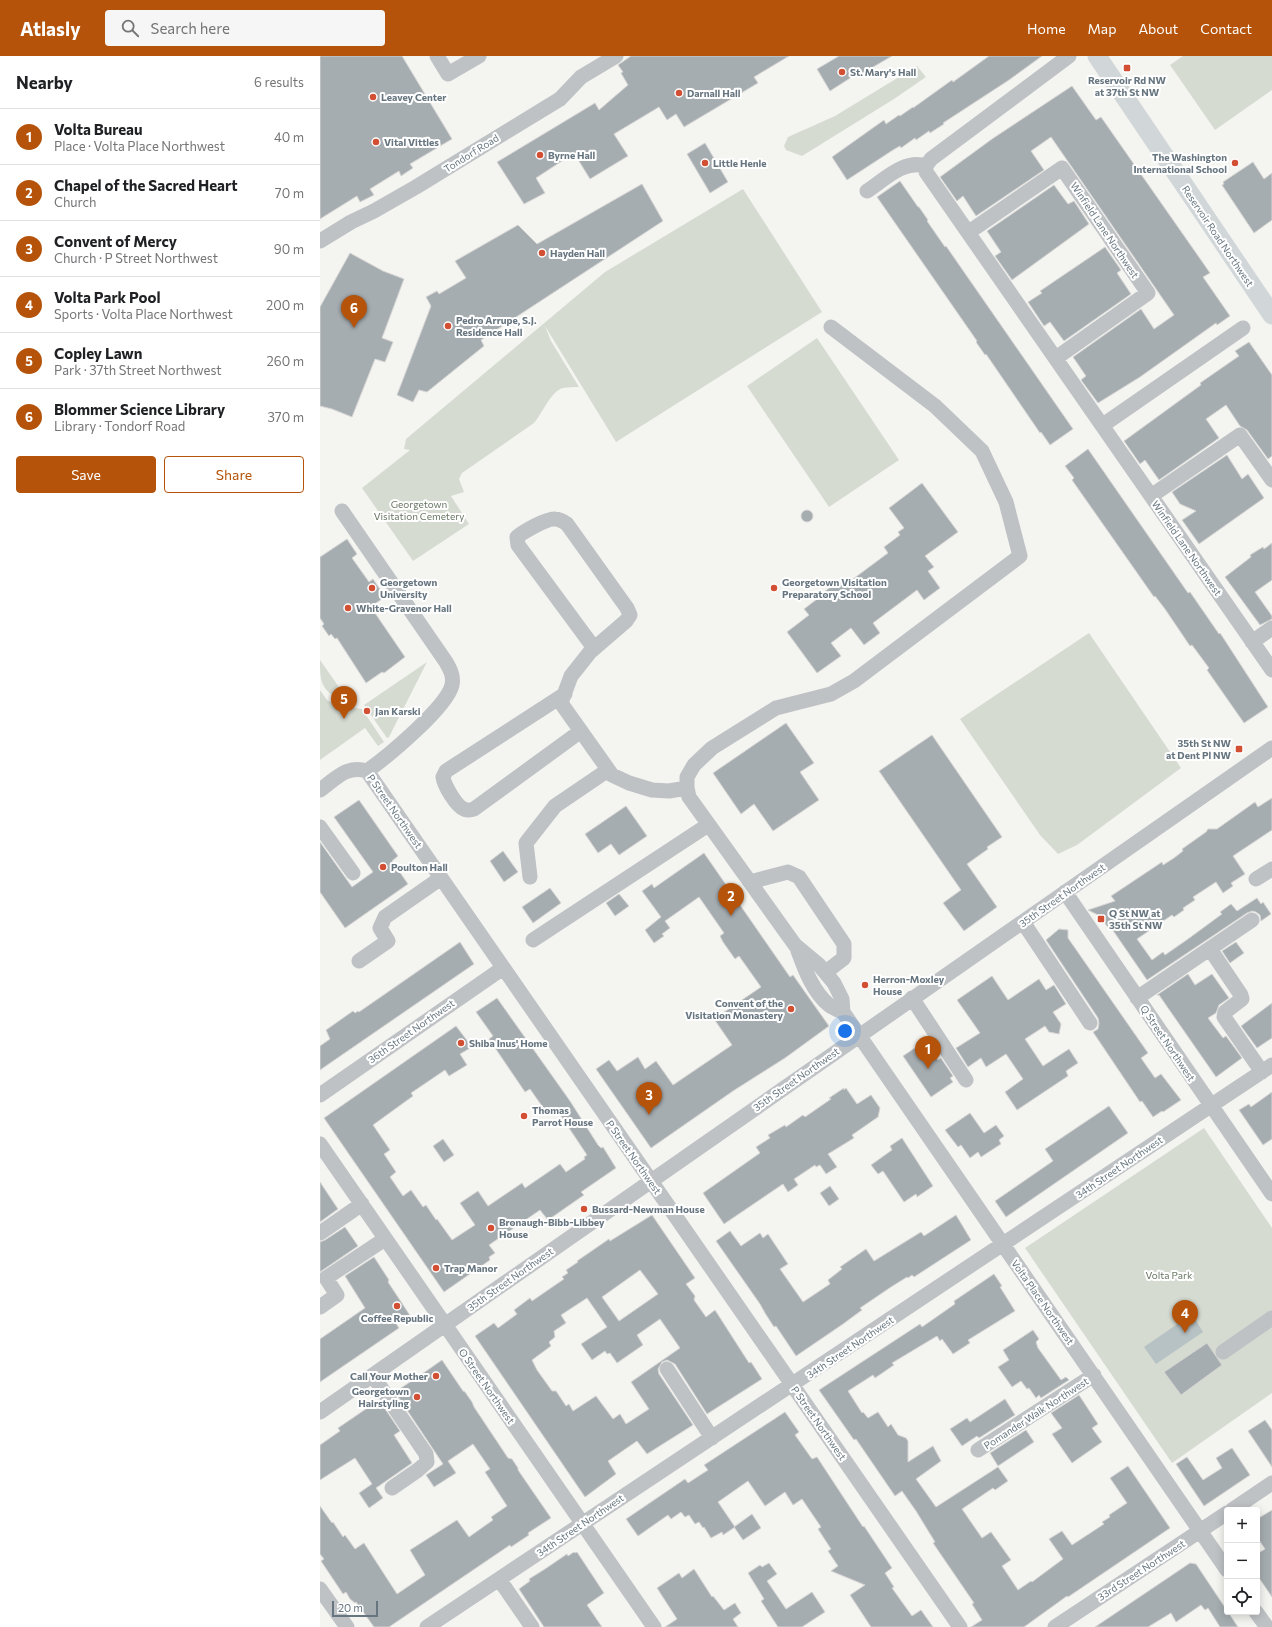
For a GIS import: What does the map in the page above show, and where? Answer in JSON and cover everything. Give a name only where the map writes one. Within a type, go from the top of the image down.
[{"type":"main road","name":"Reservoir Road Northwest","points":[[1097,56],[1270,310]]},
{"type":"street","points":[[437,56],[448,74],[479,56]]},
{"type":"street","name":"Tondorf Road","points":[[320,241],[351,222],[416,188],[560,99],[581,77],[616,56]]},
{"type":"street","points":[[867,191],[900,168],[907,165],[920,164],[926,166],[931,159],[1069,56]]},
{"type":"street","name":"Winfield Lane Northwest","points":[[926,166],[926,172],[1272,670]]},
{"type":"street","name":"Winfield Lane Northwest","points":[[969,232],[1062,168],[1148,293],[1056,358]]},
{"type":"street","points":[[831,327],[935,406],[982,451],[1006,502],[1020,556],[854,681],[831,694],[776,708],[712,748],[694,765],[687,777],[689,797],[796,945],[819,965],[834,983],[842,999],[843,1012]]},
{"type":"street","points":[[1103,425],[1243,328]]},
{"type":"street","points":[[1151,496],[1240,435],[1272,480]]},
{"type":"street","points":[[320,790],[346,771],[351,769],[363,770],[380,762],[417,730],[449,694],[453,676],[446,662],[342,511]]},
{"type":"street","points":[[594,648],[518,545],[517,537],[522,532],[553,518],[567,524],[627,608],[630,615],[626,621],[594,648],[571,676],[561,703],[612,775],[640,787],[668,791],[687,788]]},
{"type":"street","points":[[1252,642],[1272,628]]},
{"type":"street","points":[[565,694],[446,771],[443,777],[444,783],[462,809],[474,809],[581,731]]},
{"type":"street","name":"35th Street Northwest","points":[[320,1412],[858,1035],[1272,748]]},
{"type":"street","name":"P Street Northwest","points":[[363,770],[441,878],[960,1627]]},
{"type":"street","points":[[530,877],[526,843],[555,806],[608,770]]},
{"type":"street","points":[[533,940],[708,825]]},
{"type":"street","points":[[320,827],[353,873]]},
{"type":"street","points":[[1256,879],[1272,868]]},
{"type":"street","points":[[750,882],[788,872],[799,877],[844,944],[844,958],[826,972]]},
{"type":"street","points":[[359,961],[388,941],[380,928],[385,917],[441,878]]},
{"type":"street","name":"Q Street Northwest","points":[[1065,892],[1272,1194]]},
{"type":"street","points":[[1137,998],[1252,920]]},
{"type":"street","points":[[1023,922],[1090,1023]]},
{"type":"street","points":[[796,945],[808,976],[818,992],[829,1005],[843,1012]]},
{"type":"street","points":[[1210,949],[1241,994],[1242,999],[1225,1012],[1224,1016],[1267,1069]]},
{"type":"street","name":"36th Street Northwest","points":[[320,1095],[503,968]]},
{"type":"street","points":[[912,998],[966,1080]]},
{"type":"street","name":"Volta Place Northwest","points":[[843,1012],[1224,1566]]},
{"type":"street","name":"34th Street Northwest","points":[[427,1627],[1267,1069]]},
{"type":"street","name":"O Street Northwest","points":[[320,1144],[654,1627]]},
{"type":"street","points":[[320,1233],[362,1204]]},
{"type":"street","points":[[320,1307],[338,1296],[326,1278],[385,1239]]},
{"type":"street","points":[[1223,1352],[1272,1318]]},
{"type":"street","points":[[667,1370],[712,1438]]},
{"type":"street","name":"Pomander Walk Northwest","points":[[978,1450],[1094,1375]]},
{"type":"street","points":[[373,1376],[426,1454],[427,1462],[392,1488]]},
{"type":"street","points":[[1236,1507],[1272,1483]]},
{"type":"street","name":"33rd Street Northwest","points":[[1055,1627],[1224,1515]]},
{"type":"street","points":[[499,1579],[532,1627]]},
{"type":"street","points":[[320,1589],[347,1627]]},
{"type":"street","points":[[1258,1615],[1266,1627]]},
{"type":"green space","points":[[1183,56],[1272,56],[1272,90],[1215,130],[1170,65]]},
{"type":"green space","points":[[917,66],[926,77],[894,99],[802,156],[786,150],[784,146],[788,137],[835,116]]},
{"type":"green space","name":"Georgetown Visitation Cemetery","points":[[743,189],[822,312],[616,442],[545,326],[551,341],[579,387],[563,388],[559,390],[551,398],[534,423],[462,473],[459,479],[464,492],[451,496],[469,524],[413,561],[362,488],[410,450],[404,449],[406,439],[605,272]]},
{"type":"green space","points":[[817,338],[899,460],[829,507],[747,386]]},
{"type":"green space","points":[[1089,633],[1181,768],[1077,845],[1058,854],[1040,835],[960,719]]},
{"type":"green space","points":[[320,660],[341,690],[341,694],[336,697],[327,690],[322,682]]},
{"type":"green space","points":[[427,662],[389,737],[387,738],[364,705]]},
{"type":"green space","points":[[320,690],[327,700],[334,704],[362,709],[384,742],[378,746],[365,728],[320,760]]},
{"type":"green space","name":"Volta Park","points":[[1204,1128],[1272,1228],[1272,1393],[1172,1463],[1025,1248]]},
{"type":"shaded area","points":[[1192,1314],[1203,1332],[1156,1364],[1144,1347]]},
{"type":"building","name":"Leavey Center","points":[[320,56],[402,56],[452,139],[410,164],[413,168],[401,176],[399,171],[370,189],[374,195],[360,202],[357,196],[320,219]]},
{"type":"building","points":[[631,56],[789,56],[754,77],[758,83],[684,127],[676,114],[667,120],[659,107],[614,134],[628,156],[590,179],[574,153],[536,178],[545,193],[524,204],[497,162],[595,103],[599,110],[628,85],[621,73],[623,72],[618,65]]},
{"type":"building","name":"St. Mary's Hall","points":[[839,56],[892,56],[856,77],[855,75],[830,91],[817,69]]},
{"type":"building","points":[[989,56],[1042,56],[930,133],[929,131],[916,140],[915,138],[901,148],[900,146],[847,180],[832,157],[884,120],[886,124],[899,115],[900,116],[952,80],[953,82]]},
{"type":"building","points":[[1072,86],[1096,120],[1101,117],[1210,273],[1203,277],[1230,316],[1217,325],[1216,323],[1140,377],[1098,403],[1081,380],[1086,376],[1073,357],[1141,309],[1154,329],[1174,315],[1051,137],[1031,151],[1044,170],[976,216],[963,196],[957,201],[940,177],[992,139]]},
{"type":"building","name":"Little Henle","points":[[705,143],[728,182],[710,193],[687,154]]},
{"type":"building","points":[[1253,162],[1264,179],[1272,173],[1272,220],[1254,233],[1222,185],[1224,184],[1223,182]]},
{"type":"building","points":[[900,181],[1073,429],[1050,445],[1041,432],[1040,433],[986,354],[985,355],[976,342],[977,341],[877,197]]},
{"type":"building","name":"Hayden Hall","points":[[642,184],[663,221],[481,340],[484,346],[427,392],[419,390],[413,402],[397,395],[431,306],[426,297],[437,291],[439,294],[466,278],[455,261],[518,225],[537,244]]},
{"type":"building","points":[[1054,185],[1068,204],[1074,201],[1089,224],[1012,280],[995,256],[1001,252],[987,231]]},
{"type":"building","points":[[1105,247],[1121,270],[1117,273],[1131,294],[1064,341],[1050,322],[1044,326],[1028,302],[1042,293],[1040,291]]},
{"type":"building","points":[[350,253],[383,271],[404,279],[382,338],[393,342],[385,362],[375,359],[352,417],[320,406],[320,307]]},
{"type":"building","points":[[1249,342],[1272,375],[1272,456],[1268,459],[1247,430],[1240,426],[1226,405],[1206,419],[1219,438],[1159,480],[1145,460],[1140,464],[1124,441],[1201,385],[1200,383],[1239,356],[1235,351]]},
{"type":"building","points":[[1088,449],[1188,593],[1190,592],[1219,634],[1220,633],[1268,707],[1244,723],[1207,670],[1209,668],[1192,645],[1190,646],[1165,609],[1155,596],[1154,597],[1072,480],[1074,478],[1065,466]]},
{"type":"building","points":[[1227,455],[1242,479],[1248,474],[1264,498],[1199,544],[1182,520],[1196,511],[1180,504],[1172,492]]},
{"type":"building","points":[[922,483],[958,532],[925,556],[934,567],[928,571],[940,588],[924,600],[917,590],[873,623],[880,633],[864,645],[851,628],[831,643],[841,656],[817,673],[787,632],[809,615],[804,609],[825,593],[824,592],[841,579],[845,585],[888,553],[884,547],[900,535],[898,532],[904,528],[889,508]]},
{"type":"building","points":[[805,510],[809,510],[813,516],[809,522],[805,522],[801,518],[801,514]]},
{"type":"building","name":"White-Gravenor Hall","points":[[347,539],[357,554],[352,558],[369,582],[373,579],[385,597],[373,605],[378,611],[375,613],[405,657],[384,673],[382,672],[366,683],[337,638],[335,639],[331,634],[329,636],[322,626],[324,624],[320,618],[320,557]]},
{"type":"building","points":[[1272,543],[1272,580],[1255,592],[1272,616],[1272,619],[1260,625],[1225,577],[1251,557],[1250,555],[1263,547],[1264,549]]},
{"type":"building","points":[[786,723],[814,763],[800,772],[819,800],[773,831],[754,804],[741,814],[713,773]]},
{"type":"building","points":[[932,735],[1002,837],[987,847],[988,849],[967,864],[997,907],[964,931],[943,903],[961,890],[879,771]]},
{"type":"building","points":[[1272,798],[1272,830],[1233,856],[1245,874],[1231,883],[1233,886],[1223,893],[1216,882],[1193,897],[1195,900],[1183,908],[1184,910],[1174,917],[1172,915],[1137,939],[1152,960],[1163,952],[1165,955],[1188,939],[1222,914],[1220,912],[1231,904],[1237,911],[1257,898],[1261,904],[1263,902],[1271,914],[1261,921],[1260,915],[1256,912],[1252,911],[1247,913],[1147,980],[1112,929],[1109,929],[1100,916],[1088,910],[1115,901],[1111,896],[1162,862],[1163,865],[1174,858],[1183,851],[1182,849],[1208,829],[1217,829],[1255,802],[1258,807]]},
{"type":"building","name":"Poulton Hall","points":[[359,800],[398,856],[392,861],[408,884],[345,928],[320,892],[320,842],[352,887],[373,872],[334,817]]},
{"type":"building","points":[[626,806],[647,836],[619,855],[611,844],[598,853],[585,834]]},
{"type":"building","points":[[503,851],[518,872],[504,882],[490,861]]},
{"type":"building","points":[[704,853],[790,977],[793,975],[829,1026],[785,1058],[733,1091],[651,1148],[596,1069],[609,1060],[617,1071],[638,1057],[645,1069],[656,1061],[673,1085],[732,1045],[714,1019],[761,987],[739,956],[735,959],[723,942],[720,936],[724,933],[699,897],[665,921],[670,928],[662,934],[664,936],[654,943],[645,930],[661,917],[642,891],[652,884],[654,888]]},
{"type":"building","points":[[550,888],[561,903],[533,923],[522,907]]},
{"type":"building","points":[[619,894],[629,906],[615,916],[606,903]]},
{"type":"building","points":[[1059,929],[1068,930],[1068,938],[1148,1053],[1141,1058],[1155,1078],[1161,1074],[1181,1100],[1163,1112],[1162,1111],[1153,1117],[1142,1101],[1140,1102],[1093,1032],[1098,1029],[1098,1018],[1046,940]]},
{"type":"building","points":[[460,942],[474,964],[320,1070],[320,1046],[330,1039],[326,1030],[353,1011],[355,1013],[358,1011],[359,1012]]},
{"type":"building","points":[[1236,942],[1244,953],[1230,963],[1222,951]]},
{"type":"building","points":[[1188,974],[1195,985],[1212,974],[1229,998],[1219,1005],[1216,1013],[1208,1018],[1223,1038],[1226,1036],[1242,1058],[1216,1077],[1159,995],[1157,995]]},
{"type":"building","points":[[992,976],[1008,1000],[1039,979],[1046,990],[1054,985],[1066,1004],[1053,1012],[1061,1024],[1059,1034],[1049,1032],[1045,1026],[1025,1039],[1043,1066],[1069,1049],[1078,1063],[1066,1071],[1068,1076],[1017,1110],[1005,1092],[1023,1079],[1006,1054],[986,1067],[981,1058],[968,1067],[956,1048],[980,1033],[957,1000]]},
{"type":"building","points":[[497,998],[570,1101],[598,1145],[601,1148],[603,1147],[616,1168],[581,1192],[584,1195],[548,1220],[540,1210],[489,1245],[495,1253],[489,1257],[490,1260],[444,1292],[324,1118],[456,1026],[472,1047],[460,1054],[467,1065],[449,1076],[445,1070],[411,1093],[413,1096],[373,1125],[390,1150],[384,1154],[396,1172],[390,1177],[403,1196],[411,1190],[423,1207],[426,1205],[452,1240],[475,1225],[460,1203],[478,1191],[488,1206],[522,1183],[525,1188],[560,1164],[566,1172],[585,1159],[584,1157],[587,1155],[557,1110],[549,1116],[530,1089],[525,1092],[489,1039],[493,1036],[476,1012]]},
{"type":"building","points":[[1272,1003],[1272,1038],[1257,1048],[1241,1026]]},
{"type":"building","points":[[925,1041],[938,1060],[941,1058],[953,1076],[950,1078],[953,1082],[931,1097],[903,1056]]},
{"type":"building","points":[[844,1088],[844,1090],[846,1088],[857,1104],[871,1095],[880,1108],[878,1117],[852,1135],[854,1138],[828,1154],[837,1167],[826,1174],[820,1165],[816,1167],[815,1165],[794,1179],[798,1185],[788,1192],[783,1184],[724,1224],[703,1193],[760,1153],[756,1147],[770,1138],[768,1135],[785,1125],[786,1127],[803,1115],[805,1117]]},
{"type":"building","points":[[1272,1092],[1272,1139],[1263,1145],[1239,1110],[1249,1104],[1251,1107]]},
{"type":"building","points":[[1109,1106],[1128,1133],[1006,1217],[995,1201],[1053,1161],[1045,1149]]},
{"type":"building","points":[[970,1113],[984,1133],[996,1125],[1004,1136],[999,1140],[1001,1144],[981,1157],[978,1152],[970,1158],[961,1145],[958,1147],[945,1130]]},
{"type":"building","points":[[902,1138],[933,1186],[917,1197],[916,1194],[904,1202],[883,1171],[878,1174],[871,1165],[892,1150],[890,1146]]},
{"type":"building","points":[[443,1139],[454,1155],[444,1162],[433,1146]]},
{"type":"building","points":[[320,1182],[338,1209],[320,1222]]},
{"type":"building","points":[[830,1186],[839,1199],[829,1206],[820,1193]]},
{"type":"building","points":[[652,1215],[695,1278],[686,1284],[695,1296],[694,1300],[706,1317],[715,1310],[749,1363],[751,1362],[762,1379],[707,1414],[675,1364],[667,1360],[662,1362],[658,1369],[659,1374],[693,1425],[647,1454],[637,1441],[608,1461],[616,1474],[585,1497],[475,1336],[494,1323],[498,1328],[517,1314],[514,1310],[530,1298],[532,1301],[564,1279],[562,1277],[568,1273],[566,1270],[578,1262],[577,1261],[609,1239],[610,1241]],"holes":[[[640,1270],[658,1294],[619,1321],[602,1297]],[[587,1298],[607,1327],[581,1344],[592,1360],[605,1351],[607,1354],[610,1353],[617,1363],[643,1345],[637,1335],[660,1319],[680,1348],[631,1382],[649,1409],[626,1424],[620,1414],[613,1419],[596,1396],[573,1411],[569,1404],[566,1406],[556,1391],[552,1391],[537,1370],[532,1360],[551,1346],[549,1342],[555,1337],[554,1331],[566,1323],[561,1315]]]},
{"type":"building","points":[[956,1215],[971,1240],[914,1277],[912,1275],[908,1278],[907,1277],[891,1287],[860,1308],[862,1310],[843,1324],[796,1356],[776,1326],[774,1327],[760,1304],[716,1241],[730,1231],[741,1246],[760,1233],[763,1238],[768,1234],[788,1264],[780,1269],[803,1302],[830,1284],[828,1280],[842,1269],[840,1267],[866,1249],[874,1261],[921,1232],[924,1236]]},
{"type":"building","points":[[345,1227],[358,1246],[320,1272],[320,1242]]},
{"type":"building","points":[[374,1257],[389,1280],[388,1282],[411,1317],[395,1322],[399,1328],[320,1382],[320,1339],[365,1308],[345,1276]]},
{"type":"building","points":[[994,1274],[1015,1311],[968,1340],[970,1343],[953,1354],[942,1339],[940,1341],[937,1336],[892,1363],[894,1365],[875,1378],[873,1375],[848,1391],[862,1413],[863,1412],[868,1418],[878,1412],[888,1427],[891,1424],[898,1435],[906,1438],[908,1441],[908,1462],[933,1446],[941,1461],[916,1479],[936,1507],[998,1467],[1008,1481],[995,1490],[993,1488],[962,1509],[982,1538],[991,1532],[1011,1560],[1002,1566],[1018,1590],[1031,1581],[1032,1582],[1063,1559],[1049,1539],[1062,1531],[1072,1545],[1104,1524],[1102,1522],[1110,1517],[1109,1515],[1127,1503],[1110,1478],[1128,1466],[1170,1528],[1068,1597],[1067,1596],[1024,1627],[971,1627],[982,1620],[972,1604],[974,1603],[933,1543],[935,1542],[916,1511],[902,1491],[895,1496],[856,1439],[854,1440],[819,1390],[920,1324],[922,1327],[955,1304],[954,1301]]},
{"type":"building","points":[[1033,1330],[1039,1339],[1036,1342],[1038,1348],[1061,1380],[1066,1377],[1069,1380],[1041,1398],[1039,1395],[1036,1398],[1029,1388],[1027,1389],[1021,1381],[1012,1387],[998,1367],[1009,1360],[1003,1350]]},
{"type":"building","points":[[1207,1343],[1222,1365],[1181,1395],[1164,1372]]},
{"type":"building","points":[[442,1360],[472,1402],[508,1458],[512,1459],[551,1518],[528,1533],[529,1535],[511,1547],[510,1545],[389,1627],[374,1627],[356,1602],[355,1603],[350,1599],[346,1592],[343,1594],[321,1561],[324,1559],[320,1554],[320,1506],[343,1537],[345,1535],[355,1549],[364,1543],[397,1594],[425,1575],[410,1550],[457,1520],[469,1537],[493,1520],[491,1517],[507,1506],[485,1472],[490,1469],[473,1444],[448,1461],[456,1473],[434,1487],[426,1475],[443,1464],[395,1392],[416,1378],[416,1375],[422,1374]]},
{"type":"building","points":[[1079,1395],[1098,1424],[1092,1428],[1102,1442],[1072,1463],[1052,1434],[1062,1428],[1051,1413]]},
{"type":"building","points":[[1005,1399],[1015,1415],[979,1438],[977,1436],[962,1446],[950,1429],[967,1418],[970,1422]]},
{"type":"building","points":[[379,1400],[400,1431],[394,1435],[412,1463],[376,1488],[383,1498],[369,1508],[359,1493],[372,1484],[355,1458],[320,1480],[320,1445],[340,1431],[338,1428]]},
{"type":"building","points":[[785,1412],[799,1432],[795,1435],[812,1459],[817,1457],[892,1568],[885,1573],[894,1587],[892,1588],[912,1616],[921,1610],[933,1627],[871,1627],[850,1595],[865,1585],[831,1571],[838,1566],[828,1551],[831,1549],[818,1529],[821,1527],[802,1499],[793,1505],[785,1492],[765,1506],[748,1481],[718,1502],[735,1527],[723,1535],[722,1532],[711,1538],[699,1522],[695,1524],[689,1515],[685,1517],[681,1512],[671,1519],[668,1515],[638,1536],[626,1519],[685,1479],[688,1483],[708,1470],[704,1465]]},
{"type":"building","points":[[1265,1420],[1272,1430],[1272,1467],[1248,1431]]},
{"type":"building","points":[[1026,1430],[1034,1442],[998,1466],[990,1453]]},
{"type":"building","points":[[1232,1448],[1250,1475],[1204,1506],[1176,1464],[1187,1457],[1203,1480],[1222,1468],[1216,1458]]},
{"type":"building","points":[[1272,1510],[1272,1597],[1260,1579],[1260,1552],[1265,1549],[1260,1542],[1260,1517]]},
{"type":"building","points":[[752,1514],[761,1528],[743,1540],[734,1527]]},
{"type":"building","points":[[574,1552],[577,1552],[604,1593],[587,1605],[602,1627],[544,1627],[519,1589],[530,1581],[529,1579],[567,1554],[568,1556]]},
{"type":"building","points":[[769,1563],[777,1574],[767,1581],[786,1609],[812,1592],[825,1612],[802,1627],[778,1627],[761,1601],[764,1599],[748,1573],[760,1565],[762,1567]]},
{"type":"building","points":[[1190,1563],[1196,1564],[1224,1606],[1224,1615],[1230,1615],[1238,1627],[1220,1627],[1208,1608],[1205,1610],[1201,1605],[1176,1622],[1171,1613],[1148,1627],[1095,1627]]},
{"type":"building","points":[[694,1569],[712,1597],[713,1596],[724,1610],[735,1603],[741,1613],[733,1619],[738,1627],[665,1627],[677,1619],[657,1588],[679,1573],[682,1578]]},
{"type":"place","name":"Reservoir Rd NW at 37th St NW","points":[[1127,68]]},
{"type":"place","name":"St. Mary's Hall","points":[[842,72]]},
{"type":"place","name":"Darnall Hall","points":[[679,93]]},
{"type":"place","name":"Leavey Center","points":[[373,97]]},
{"type":"place","name":"Vital Vittles","points":[[376,142]]},
{"type":"place","name":"Byrne Hall","points":[[540,155]]},
{"type":"place","name":"Little Henle","points":[[705,163]]},
{"type":"place","name":"The Washington International School","points":[[1235,163]]},
{"type":"place","name":"Hayden Hall","points":[[542,253]]},
{"type":"place","name":"Pedro Arrupe, S.J. Residence Hall","points":[[448,326]]},
{"type":"place","name":"Blommer Science Library","points":[[354,328]]},
{"type":"place","name":"Georgetown University","points":[[372,588]]},
{"type":"place","name":"Georgetown Visitation Preparatory School","points":[[774,588]]},
{"type":"place","name":"White-Gravenor Hall","points":[[348,608]]},
{"type":"place","name":"Jan Karski","points":[[367,711]]},
{"type":"place","name":"Copley Lawn","points":[[344,719]]},
{"type":"place","name":"35th St NW at Dent Pl NW","points":[[1239,749]]},
{"type":"place","name":"Poulton Hall","points":[[383,867]]},
{"type":"place","name":"Chapel of the Sacred Heart","points":[[731,916]]},
{"type":"place","name":"Q St NW at 35th St NW","points":[[1101,919]]},
{"type":"place","name":"Herron-Moxley House","points":[[865,985]]},
{"type":"place","name":"Convent of the Visitation Monastery","points":[[791,1009]]},
{"type":"place","name":"Shiba Inus' Home","points":[[461,1043]]},
{"type":"place","name":"Volta Bureau","points":[[928,1069]]},
{"type":"place","name":"Convent of Mercy","points":[[649,1115]]},
{"type":"place","name":"Thomas Parrot House","points":[[524,1116]]},
{"type":"place","name":"Bussard-Newman House","points":[[584,1209]]},
{"type":"place","name":"Bronaugh-Bibb-Libbey House","points":[[491,1228]]},
{"type":"place","name":"Trap Manor","points":[[436,1268]]},
{"type":"place","name":"Coffee Republic","points":[[397,1306]]},
{"type":"place","name":"Volta Park Pool","points":[[1185,1333]]},
{"type":"place","name":"Call Your Mother","points":[[436,1376]]},
{"type":"place","name":"Georgetown Hairstyling","points":[[417,1397]]}]
